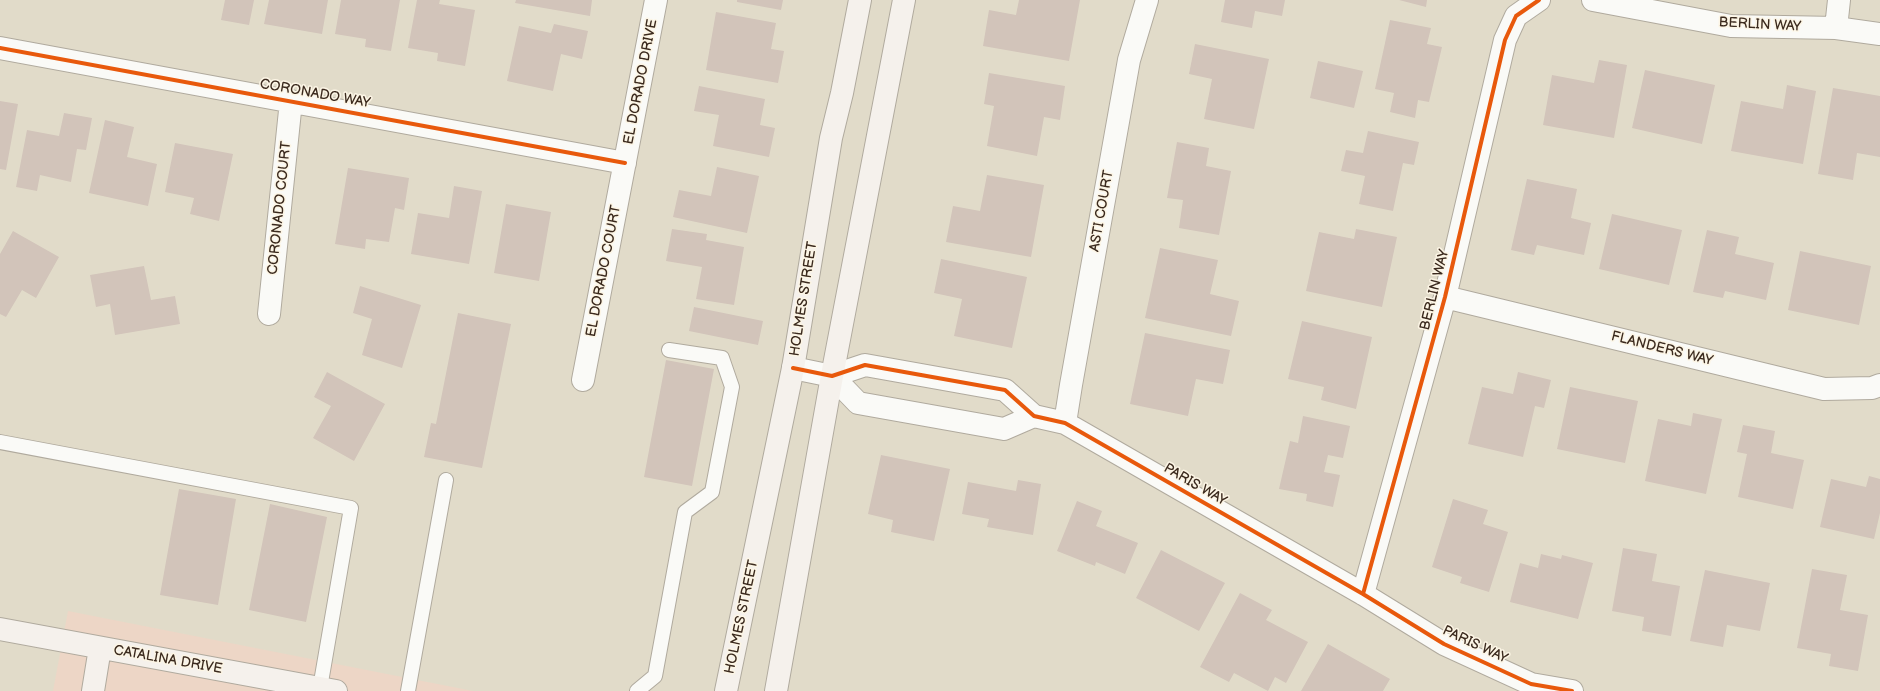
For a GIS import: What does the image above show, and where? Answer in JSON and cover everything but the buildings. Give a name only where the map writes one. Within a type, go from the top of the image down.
[{"type":"main road","name":"HOLMES STREET","points":[[726,691],[793,368],[831,138],[842,93],[860,0]]},
{"type":"main road","points":[[776,691],[832,376],[904,0]]},
{"type":"main road","name":"CATALINA DRIVE","points":[[0,629],[328,690]]},
{"type":"main road","points":[[93,691],[100,648]]},
{"type":"street","name":"EL DORADO DRIVE","points":[[625,163],[656,0]]},
{"type":"street","name":"ASTI COURT","points":[[1065,423],[1129,60],[1147,0]]},
{"type":"street","name":"BERLIN WAY","points":[[1363,594],[1445,297],[1505,40],[1516,16],[1539,0]]},
{"type":"street","name":"BERLIN WAY","points":[[1593,0],[1731,26],[1836,28],[1880,34]]},
{"type":"street","points":[[1836,28],[1838,0]]},
{"type":"street","name":"CORONADO WAY","points":[[0,48],[625,163]]},
{"type":"street","name":"CORONADO COURT","points":[[269,314],[291,101]]},
{"type":"street","name":"EL DORADO COURT","points":[[583,380],[625,163]]},
{"type":"street","name":"FLANDERS WAY","points":[[1445,297],[1824,389],[1872,388],[1880,385]]},
{"type":"street","name":"PARIS WAY","points":[[832,376],[865,365],[1005,390],[1034,416],[1065,423],[1363,594],[1444,644],[1530,687],[1572,691]]},
{"type":"street","points":[[793,368],[832,376],[858,403],[1004,429],[1034,416]]},
{"type":"lane","points":[[637,691],[655,676],[685,512],[712,492],[732,387],[722,358],[669,350]]},
{"type":"lane","points":[[0,442],[352,508],[328,690]]},
{"type":"lane","points":[[408,691],[446,480]]},
{"type":"shaded area","points":[[68,611],[473,691],[53,691]]},
{"type":"cycle path","points":[[1363,594],[1445,297],[1505,40],[1516,16],[1539,0]]},
{"type":"cycle path","points":[[0,48],[625,163]]},
{"type":"cycle path","points":[[793,368],[832,376],[865,365],[1005,390],[1034,416],[1065,423],[1363,594],[1444,644],[1531,684],[1572,691]]}]
